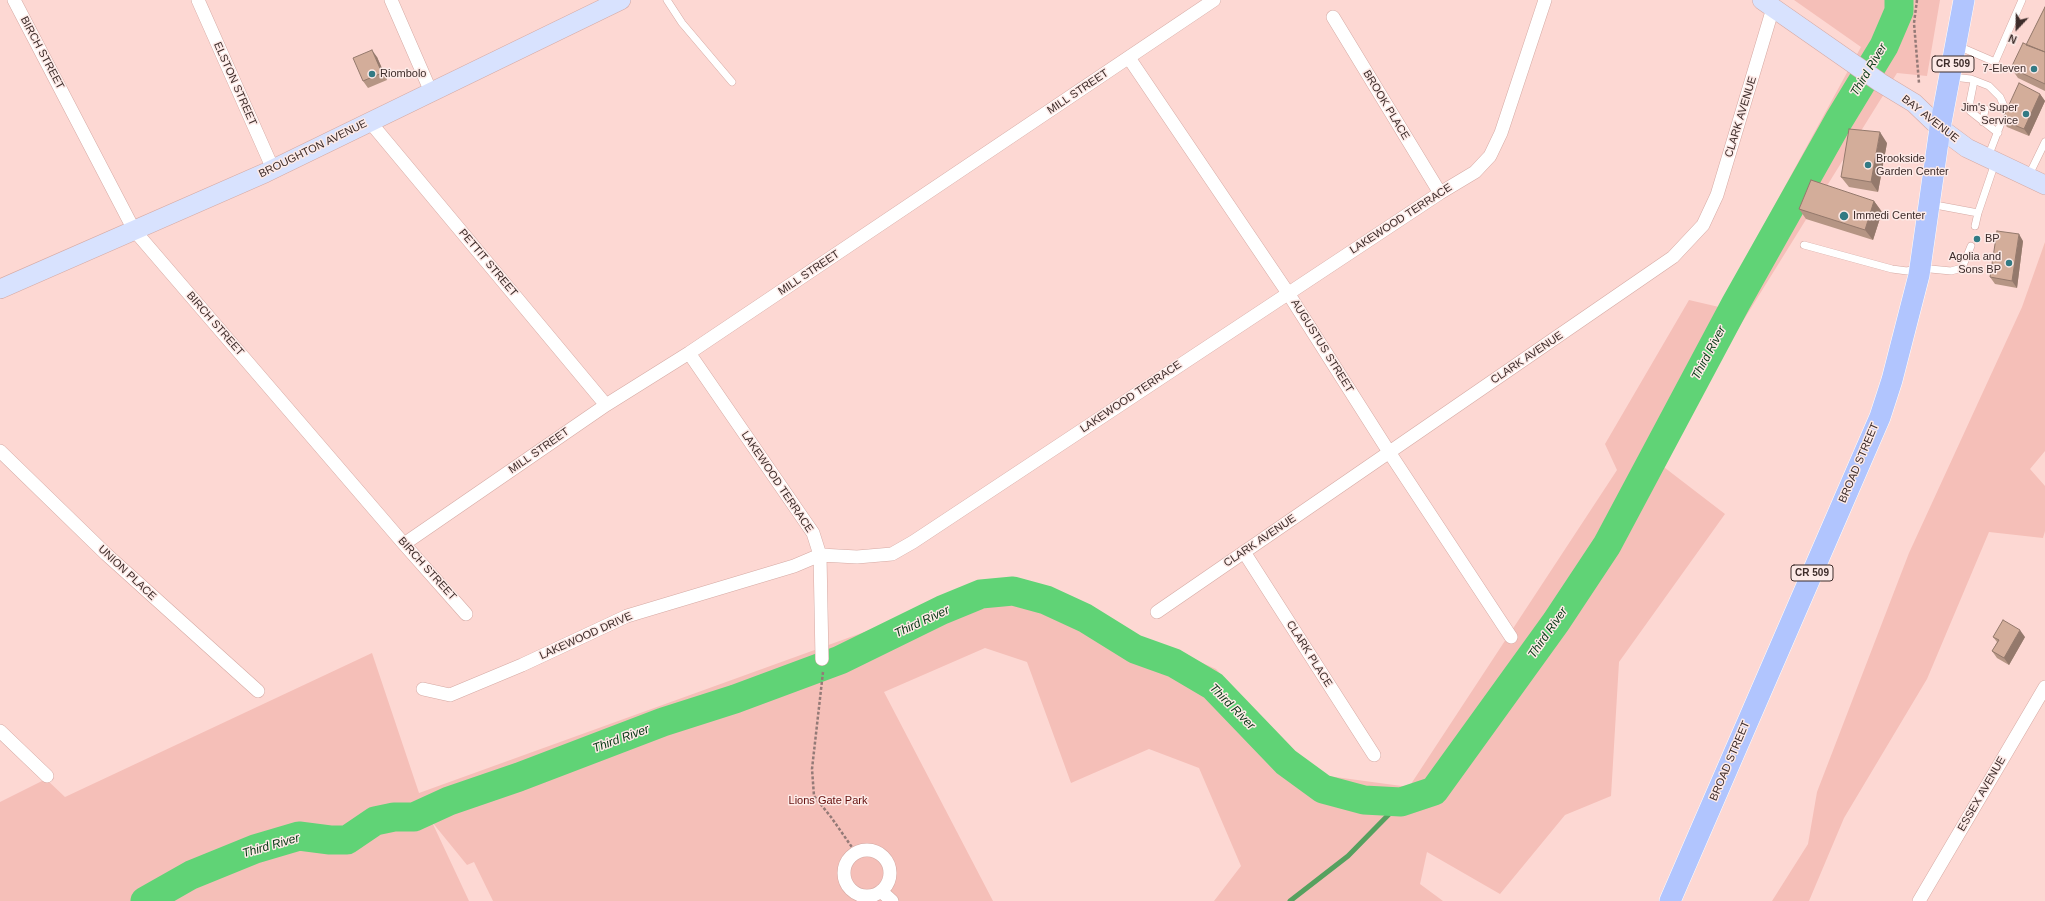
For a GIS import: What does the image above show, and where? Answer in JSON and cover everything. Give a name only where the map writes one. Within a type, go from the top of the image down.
[{"type":"main road","name":"BROAD STREET","points":[[1670,901],[1880,417],[1905,337],[1920,268],[1940,128],[1964,0]]},
{"type":"street","name":"BIRCH STREET","points":[[14,0],[134,230],[466,614]]},
{"type":"street","name":"ELSTON STREET","points":[[198,0],[273,169]]},
{"type":"street","points":[[391,0],[431,92]]},
{"type":"street","name":"BROUGHTON AVENUE","points":[[0,289],[273,169],[621,0]]},
{"type":"street","name":"MILL STREET","points":[[404,544],[606,404],[689,354],[1214,0]]},
{"type":"street","name":"LAKEWOOD TERRACE","points":[[689,354],[813,533],[820,555],[856,558],[892,554],[920,538],[1288,293],[1440,193],[1475,172],[1490,156],[1501,133],[1545,0]]},
{"type":"street","name":"BAY AVENUE","points":[[1768,4],[1881,83],[1914,103],[1940,128],[1967,148],[1991,161],[2037,181]]},
{"type":"street","name":"CLARK AVENUE","points":[[1157,612],[1673,257],[1702,226],[1717,195],[1768,4]]},
{"type":"street","name":"BROOK PLACE","points":[[1332,17],[1440,193]]},
{"type":"street","name":"AUGUSTUS STREET","points":[[1129,58],[1288,293],[1389,452],[1511,638]]},
{"type":"street","name":"PETTIT STREET","points":[[370,122],[606,404]]},
{"type":"street","name":"UNION PLACE","points":[[0,451],[106,554],[258,691]]},
{"type":"street","name":"CLARK PLACE","points":[[1244,552],[1374,755]]},
{"type":"street","points":[[820,555],[822,659]]},
{"type":"street","name":"LAKEWOOD DRIVE","points":[[423,689],[450,695],[522,665],[627,616],[794,566],[820,555]]},
{"type":"street","name":"ESSEX AVENUE","points":[[1919,901],[2045,687]]},
{"type":"street","points":[[0,731],[47,776]]},
{"type":"street","points":[[871,850],[884,857],[890,871],[890,879],[881,891],[867,896],[859,895],[847,886],[843,871],[845,864],[856,852],[871,850]]},
{"type":"street","points":[[881,891],[892,901]]},
{"type":"lane","points":[[667,0],[682,23],[732,82]]},
{"type":"lane","points":[[1956,46],[1995,62],[2022,0]]},
{"type":"lane","points":[[1950,76],[1990,86],[2000,97],[2004,106]]},
{"type":"lane","points":[[1974,81],[1970,101],[1970,111],[1998,133]]},
{"type":"lane","points":[[1987,94],[1990,86]]},
{"type":"lane","points":[[1983,122],[1985,109]]},
{"type":"lane","points":[[1975,226],[2001,123]]},
{"type":"lane","points":[[2037,181],[2045,142]]},
{"type":"lane","points":[[1930,204],[1978,213]]},
{"type":"lane","points":[[1804,245],[1892,269],[1907,270],[1920,268],[1951,271],[1962,268],[1971,246]]},
{"type":"path","points":[[1917,0],[1914,23],[1919,83]]},
{"type":"path","points":[[823,676],[812,769],[814,796],[831,816],[856,852]]},
{"type":"green space","name":"Lions Gate Park","points":[[1794,0],[1940,0],[1927,76],[1897,73],[1656,461],[1725,514],[1619,662],[1611,796],[1565,815],[1500,894],[1427,852],[1420,884],[1443,901],[1214,901],[1241,866],[1199,768],[1149,749],[1071,783],[1027,662],[985,648],[884,692],[993,901],[493,901],[474,862],[467,865],[432,822],[469,901],[0,901],[0,802],[46,779],[65,797],[372,653],[419,793],[1011,579],[1216,669],[1313,774],[1409,787],[1617,470],[1605,444],[1689,300],[1719,307],[1861,47]]},
{"type":"green space","points":[[2045,242],[2045,451],[2030,469],[2045,486],[2045,531],[2043,538],[1989,532],[1927,679],[1844,818],[1809,901],[1772,901],[1808,844],[1817,792],[1909,553],[2022,307]]},
{"type":"building","points":[[2045,7],[2045,52],[2026,45]]},
{"type":"building","points":[[2023,43],[2045,52],[2045,84],[2011,68]]},
{"type":"building","points":[[372,50],[382,73],[363,81],[353,58]]},
{"type":"building","name":"Jim's Super Service","points":[[2019,83],[2040,94],[2024,129],[2002,120]]},
{"type":"building","points":[[1849,129],[1880,132],[1871,182],[1841,177]]},
{"type":"building","name":"Immedi Center","points":[[1811,180],[1874,201],[1865,230],[1799,209]]},
{"type":"building","name":"Agolia and Sons BP","points":[[1997,231],[2019,234],[2012,281],[1990,277]]},
{"type":"building","points":[[2003,620],[2020,630],[2004,658],[1992,651],[1999,640],[1993,637]]},
{"type":"waterway","name":"Third River","points":[[145,901],[191,875],[255,849],[299,836],[330,840],[347,840],[375,821],[394,817],[414,817],[449,801],[519,777],[663,722],[735,699],[840,660],[942,610],[981,594],[1013,591],[1046,600],[1085,618],[1135,649],[1174,663],[1213,686],[1286,762],[1323,789],[1364,800],[1401,802],[1434,791],[1556,622],[1607,545],[1736,303],[1839,120],[1884,46],[1899,11],[1899,0]]},
{"type":"waterway","points":[[1290,901],[1348,856],[1401,802]]},
{"type":"place","name":"7-Eleven","points":[[2034,69]]},
{"type":"place","name":"Riombolo","points":[[372,74]]},
{"type":"place","name":"Jim's Super Service","points":[[2026,114]]},
{"type":"place","name":"Brookside Garden Center","points":[[1868,165]]},
{"type":"place","name":"Immedi Center","points":[[1844,216]]},
{"type":"place","name":"BP","points":[[1977,239]]},
{"type":"place","name":"Agolia and Sons BP","points":[[2009,263]]}]
